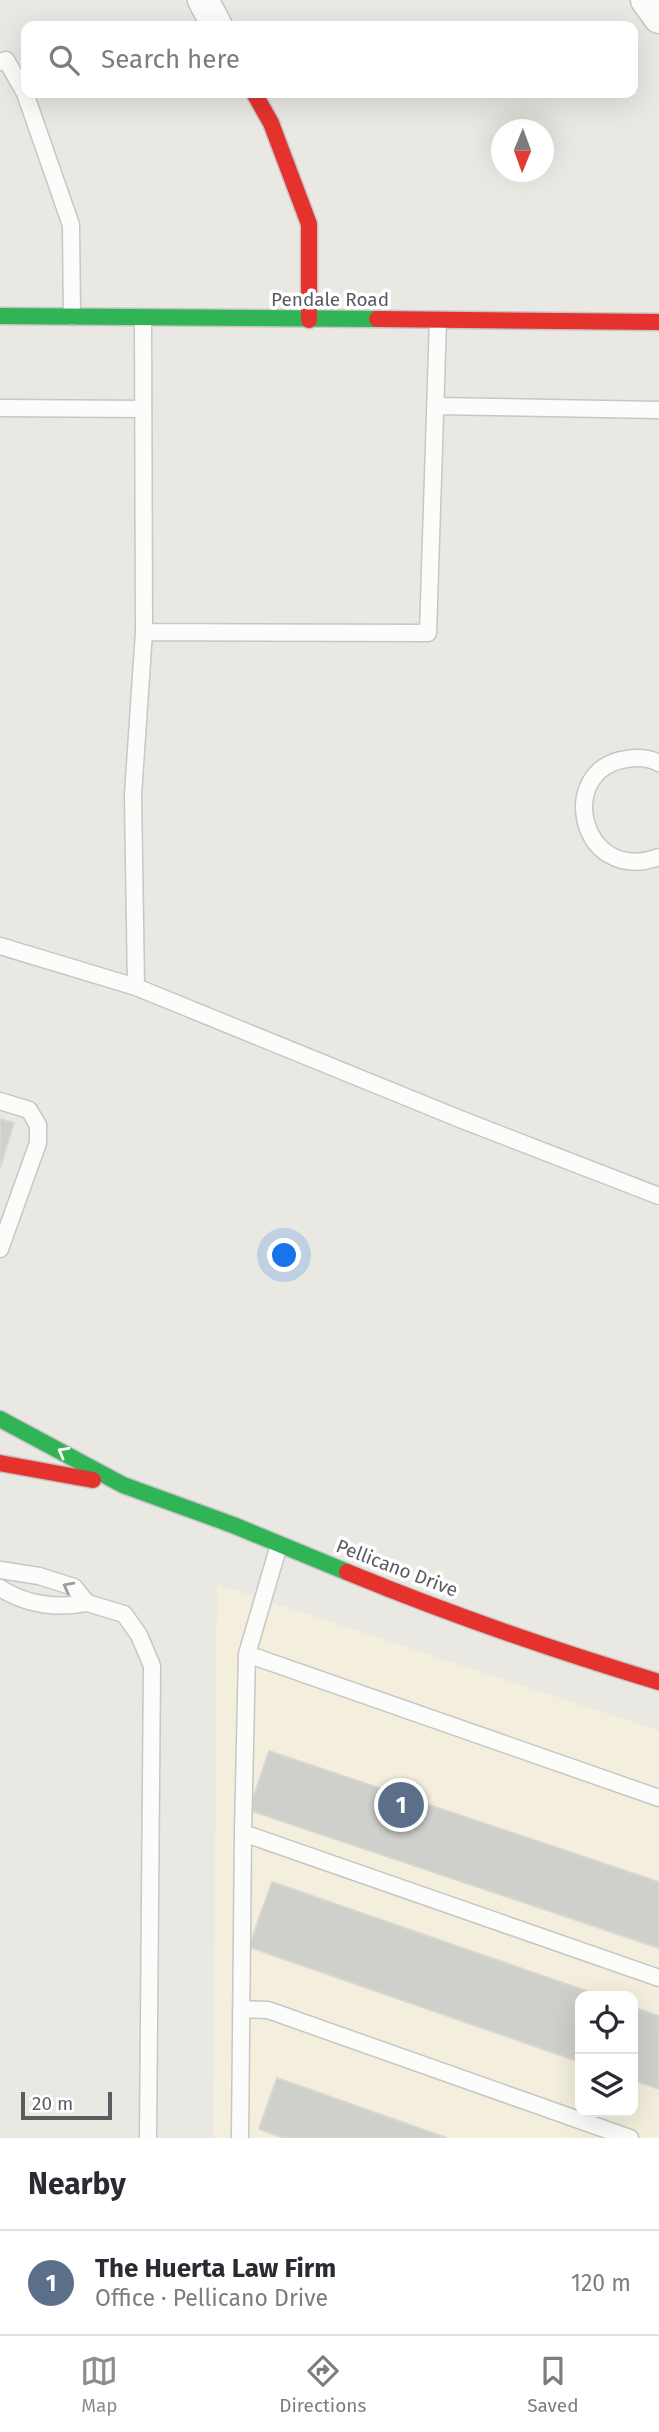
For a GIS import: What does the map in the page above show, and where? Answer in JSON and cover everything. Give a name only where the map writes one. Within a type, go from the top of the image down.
[{"type":"street","points":[[203,0],[214,21]]},
{"type":"street","points":[[646,0],[659,18]]},
{"type":"street","points":[[257,98],[271,122],[309,224],[309,320]]},
{"type":"street","name":"Pendale Road","points":[[0,316],[659,322]]},
{"type":"street","name":"Pellicano Drive","points":[[3,1420],[123,1485],[405,1596],[579,1658],[659,1682]]},
{"type":"street","name":"Pellicano Drive","points":[[0,1464],[123,1485]]},
{"type":"lane","points":[[0,47],[4,63],[21,87]]},
{"type":"lane","points":[[27,98],[71,225],[72,317]]},
{"type":"lane","points":[[136,987],[133,795],[144,632],[143,318]]},
{"type":"lane","points":[[144,632],[428,633],[438,320]]},
{"type":"lane","points":[[436,406],[659,410]]},
{"type":"lane","points":[[0,408],[143,409]]},
{"type":"lane","points":[[659,763],[637,757],[620,760],[605,767],[592,779],[585,795],[583,812],[586,829],[595,844],[608,855],[633,862],[659,857]]},
{"type":"lane","points":[[0,946],[136,987],[460,1119],[659,1196]]},
{"type":"lane","points":[[0,1101],[29,1110],[38,1125],[38,1143],[0,1250]]},
{"type":"lane","points":[[0,1441],[3,1420]]},
{"type":"lane","points":[[240,2138],[247,1654],[279,1545]]},
{"type":"lane","points":[[0,1570],[39,1576],[74,1587],[87,1603]]},
{"type":"lane","points":[[0,1588],[46,1606],[67,1607],[87,1603],[124,1614],[139,1635],[152,1666],[148,2138]]},
{"type":"lane","points":[[247,1654],[659,1798]]},
{"type":"lane","points":[[243,1833],[659,1978]]},
{"type":"lane","points":[[241,2009],[268,2010],[630,2138]]},
{"type":"shaded area","points":[[217,1584],[659,1731],[659,2138],[213,2138]]},
{"type":"building","points":[[0,1119],[14,1123],[0,1168]]},
{"type":"building","points":[[269,1751],[659,1882],[659,1948],[249,1810]]},
{"type":"building","points":[[272,1882],[587,1991],[575,1991],[575,2060],[249,1947]]},
{"type":"building","points":[[638,2009],[659,2016],[659,2089],[638,2082]]},
{"type":"building","points":[[277,2078],[447,2138],[284,2138],[259,2129]]},
{"type":"traffic: fast","points":[[0,316],[377,319]]},
{"type":"traffic: fast","points":[[0,1419],[123,1485],[233,1525],[347,1572]]},
{"type":"traffic: jam","points":[[257,98],[271,123],[309,224],[309,320]]},
{"type":"traffic: jam","points":[[377,319],[659,322]]},
{"type":"traffic: jam","points":[[0,1463],[93,1480]]},
{"type":"traffic: jam","points":[[347,1572],[502,1631],[659,1682]]},
{"type":"place","name":"The Huerta Law Firm","points":[[401,1805]]}]
